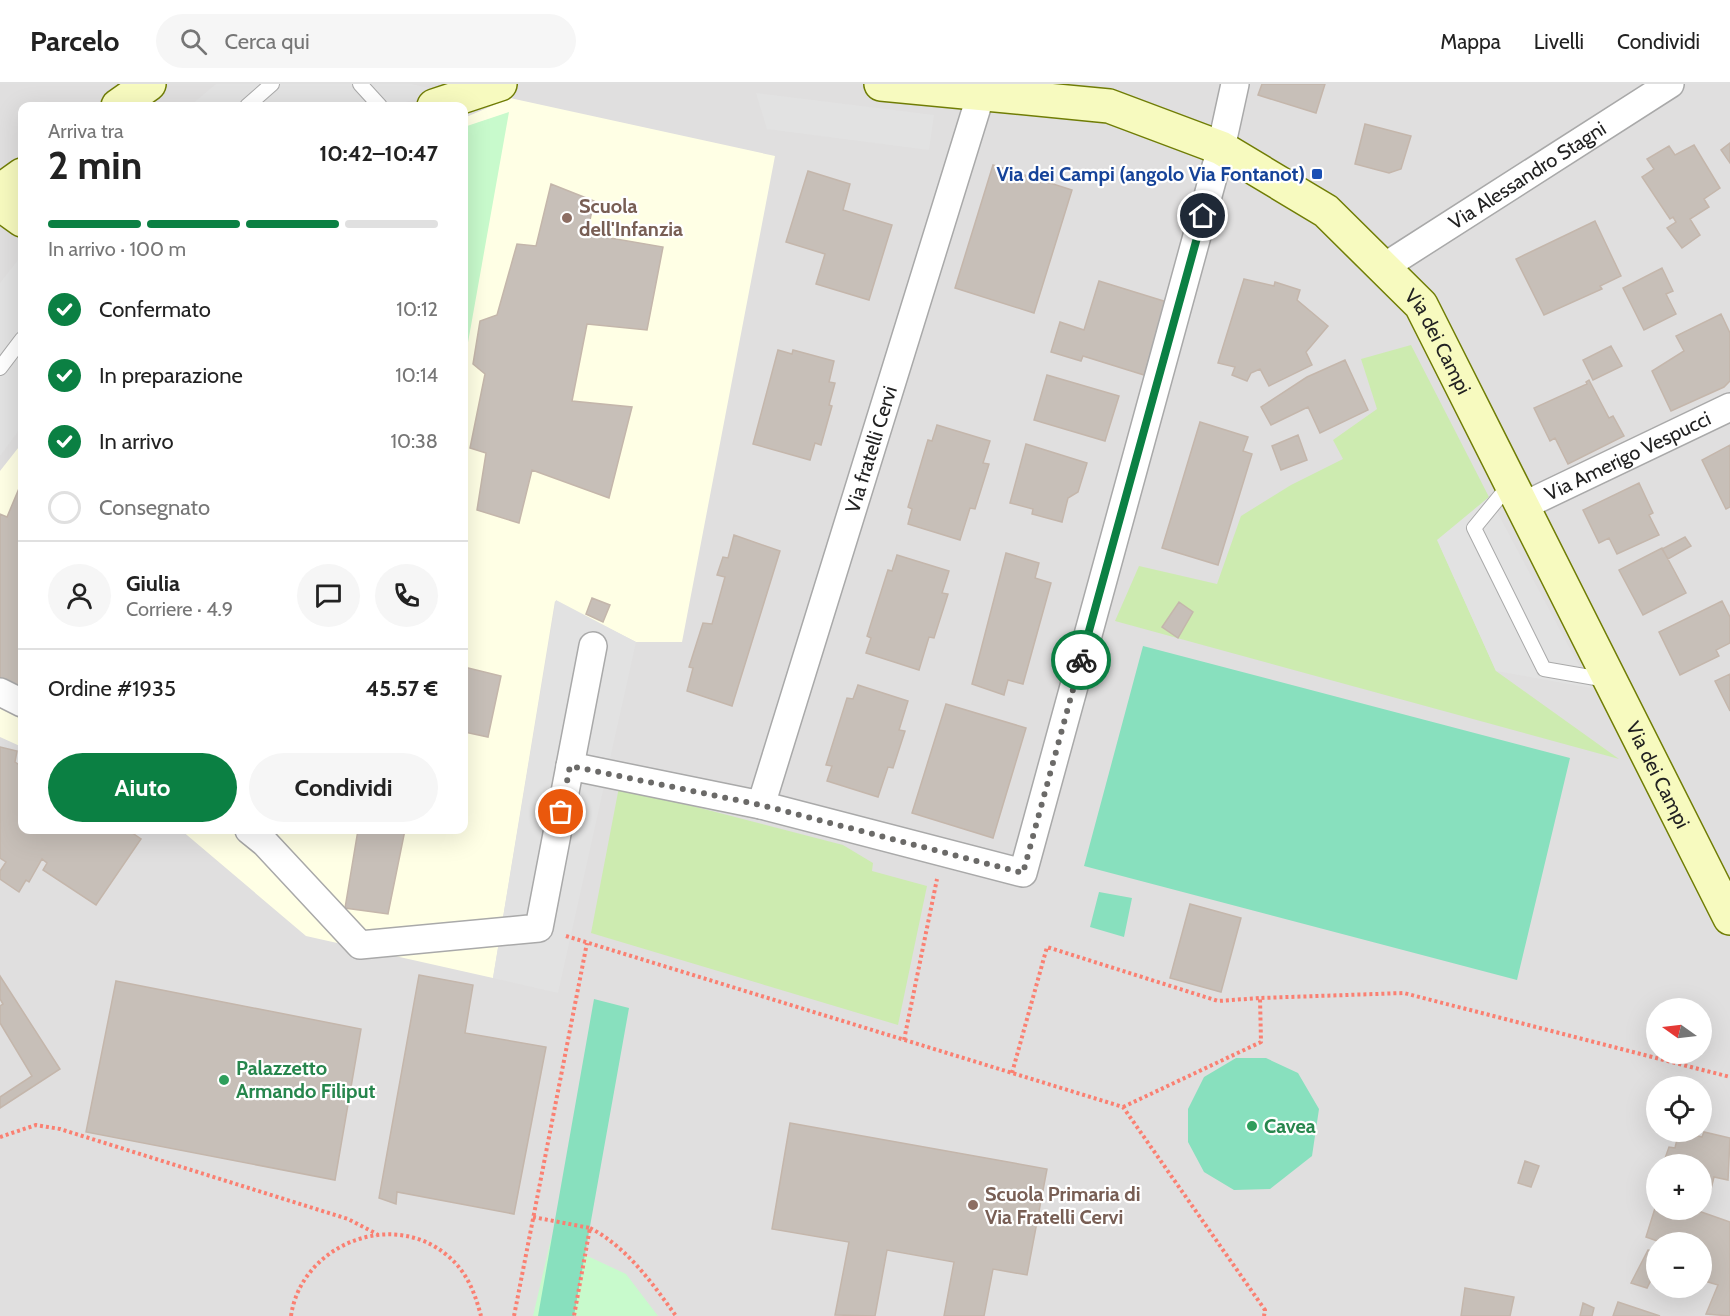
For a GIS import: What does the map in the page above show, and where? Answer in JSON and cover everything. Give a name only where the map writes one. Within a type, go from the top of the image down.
[{"type":"street","points":[[124,102],[150,84]]},
{"type":"street","points":[[446,102],[500,84]]},
{"type":"street","name":"Via dei Campi","points":[[881,84],[1109,106],[1221,148],[1326,211],[1384,267],[1421,305],[1730,918]]},
{"type":"street","points":[[570,766],[761,805],[1023,873],[1221,148],[1235,84]]},
{"type":"street","name":"Via Alessandro Stagni","points":[[1384,267],[1670,84]]},
{"type":"street","name":"Via fratelli Cervi","points":[[761,805],[981,94]]},
{"type":"street","points":[[0,191],[18,178]]},
{"type":"street","points":[[0,196],[18,194]]},
{"type":"street","points":[[0,204],[18,217]]},
{"type":"street","name":"Via Amerigo Vespucci","points":[[1517,494],[1730,407]]},
{"type":"street","points":[[254,834],[266,843],[360,945],[539,928],[594,646]]},
{"type":"street","points":[[0,692],[18,701]]},
{"type":"lane","points":[[252,102],[272,84]]},
{"type":"lane","points":[[360,84],[376,102]]},
{"type":"lane","points":[[0,368],[18,344]]},
{"type":"lane","points":[[1517,494],[1474,528],[1544,669],[1612,682]]},
{"type":"path","points":[[904,1040],[943,852]]},
{"type":"path","points":[[539,928],[1123,1107],[1265,1310],[1264,1316]]},
{"type":"path","points":[[514,1316],[587,943]]},
{"type":"path","points":[[1012,1073],[1047,947],[1218,1001],[1404,993],[1730,1077]]},
{"type":"path","points":[[1123,1107],[1261,1042],[1260,999]]},
{"type":"path","points":[[0,1137],[36,1125],[60,1129],[348,1219],[377,1234],[415,1238],[448,1256],[472,1286],[481,1316]]},
{"type":"path","points":[[533,1217],[590,1228],[609,1238],[648,1279],[676,1316]]},
{"type":"path","points":[[574,1316],[590,1228]]},
{"type":"path","points":[[291,1316],[293,1301],[311,1268],[341,1244],[377,1234]]},
{"type":"shaded area","points":[[0,84],[1730,84],[1730,1316],[0,1316]]},
{"type":"shaded area","points":[[216,84],[411,84],[443,91],[406,102],[195,102]]},
{"type":"shaded area","points":[[756,93],[934,115],[929,150],[767,129]]},
{"type":"shaded area","points":[[510,98],[775,156],[682,642],[636,642],[555,601],[493,978],[306,936],[186,834],[468,834],[468,116]]},
{"type":"shaded area","points":[[18,260],[18,431],[0,456],[0,283]]},
{"type":"shaded area","points":[[18,448],[18,745],[0,737],[0,471]]},
{"type":"shaded area","points":[[1489,497],[1591,688],[1496,671],[1437,540]]},
{"type":"shaded area","points":[[556,600],[636,642],[558,993],[493,978]]},
{"type":"green space","points":[[509,112],[468,343],[468,126]]},
{"type":"green space","points":[[1411,345],[1489,497],[1440,546],[1496,671],[1619,759],[1115,621],[1139,566],[1217,584],[1241,516],[1291,485],[1343,459],[1333,440],[1377,409],[1361,359]]},
{"type":"green space","points":[[1143,646],[1570,758],[1517,980],[1084,866]]},
{"type":"green space","points":[[619,787],[843,845],[873,863],[872,871],[927,886],[898,1025],[591,933]]},
{"type":"green space","points":[[1099,892],[1132,898],[1124,937],[1090,927]]},
{"type":"green space","points":[[594,999],[629,1008],[574,1316],[538,1316]]},
{"type":"green space","name":"Cavea","points":[[1236,1058],[1266,1058],[1298,1073],[1319,1109],[1312,1156],[1270,1189],[1234,1190],[1204,1172],[1188,1142],[1188,1109],[1204,1077]]},
{"type":"green space","points":[[551,1239],[626,1274],[658,1316],[533,1316]]},
{"type":"building","points":[[1262,84],[1325,84],[1316,113],[1258,95]]},
{"type":"building","points":[[1365,124],[1411,136],[1401,169],[1389,173],[1355,164]]},
{"type":"building","points":[[1730,143],[1730,163],[1721,150]]},
{"type":"building","points":[[1694,145],[1720,188],[1704,199],[1709,207],[1690,219],[1700,235],[1682,248],[1667,228],[1676,222],[1673,217],[1670,219],[1642,177],[1654,169],[1647,159],[1669,146],[1675,155]]},
{"type":"building","points":[[993,165],[1072,190],[1034,313],[955,288]]},
{"type":"building","points":[[808,171],[850,184],[843,210],[892,225],[869,300],[816,284],[825,254],[786,242]]},
{"type":"building","points":[[551,184],[594,201],[587,234],[663,247],[647,330],[587,324],[572,401],[632,407],[609,498],[532,470],[519,523],[477,510],[486,453],[470,448],[485,374],[473,364],[480,321],[497,315],[517,244],[536,246]]},
{"type":"building","points":[[1595,221],[1621,276],[1600,286],[1602,289],[1544,315],[1516,259]]},
{"type":"building","points":[[1662,268],[1673,291],[1666,294],[1676,314],[1644,330],[1623,288]]},
{"type":"building","points":[[1244,279],[1274,286],[1275,282],[1300,290],[1297,300],[1328,326],[1306,352],[1312,365],[1269,386],[1260,369],[1251,373],[1247,381],[1232,375],[1235,367],[1218,363]]},
{"type":"building","points":[[1099,281],[1167,302],[1144,375],[1083,356],[1081,361],[1051,352],[1060,322],[1084,330]]},
{"type":"building","points":[[1721,314],[1730,333],[1730,381],[1724,387],[1671,411],[1652,371],[1684,351],[1676,336]]},
{"type":"building","points":[[1611,346],[1622,366],[1593,380],[1583,360]]},
{"type":"building","points":[[778,350],[792,354],[793,350],[834,361],[829,382],[835,383],[829,405],[832,406],[821,445],[815,443],[810,460],[753,444]]},
{"type":"building","points":[[1345,360],[1368,410],[1320,433],[1308,407],[1271,425],[1261,407],[1307,377]]},
{"type":"building","points":[[1047,375],[1119,396],[1105,441],[1034,420]]},
{"type":"building","points":[[1589,380],[1609,418],[1613,416],[1624,436],[1568,464],[1555,438],[1550,441],[1534,408],[1587,384]]},
{"type":"building","points":[[1200,422],[1248,437],[1243,451],[1252,454],[1218,565],[1162,548]]},
{"type":"building","points":[[937,425],[990,441],[983,463],[989,464],[975,509],[970,508],[960,540],[908,524],[912,509],[908,507],[928,440],[932,441]]},
{"type":"building","points":[[1298,435],[1307,460],[1281,470],[1272,446]]},
{"type":"building","points":[[1026,444],[1087,463],[1078,492],[1068,498],[1062,522],[1032,514],[1033,509],[1010,503]]},
{"type":"building","points":[[1730,445],[1730,507],[1726,509],[1702,460]]},
{"type":"building","points":[[1639,483],[1653,513],[1649,515],[1659,535],[1617,554],[1609,538],[1599,543],[1583,510]]},
{"type":"building","points":[[18,491],[17,688],[0,681],[0,514],[7,517]]},
{"type":"building","points":[[734,535],[780,551],[732,706],[687,691],[693,668],[689,667],[703,623],[712,624],[725,577],[717,575],[723,557],[728,558]]},
{"type":"building","points":[[1685,537],[1691,546],[1668,559],[1662,549]]},
{"type":"building","points":[[1662,548],[1686,593],[1643,615],[1619,570]]},
{"type":"building","points":[[1006,553],[1039,563],[1035,578],[1051,583],[1023,684],[1008,680],[1004,695],[972,684]]},
{"type":"building","points":[[897,555],[949,571],[942,593],[948,594],[934,638],[929,637],[919,670],[866,653],[871,638],[867,636],[888,570],[892,571]]},
{"type":"building","points":[[592,598],[610,605],[603,622],[586,614]]},
{"type":"building","points":[[1722,601],[1730,617],[1730,643],[1716,650],[1719,656],[1680,675],[1659,632]]},
{"type":"building","points":[[1179,602],[1193,612],[1178,638],[1162,627]]},
{"type":"building","points":[[468,668],[501,676],[488,737],[468,733]]},
{"type":"building","points":[[1730,674],[1730,711],[1715,681]]},
{"type":"building","points":[[858,685],[908,701],[899,730],[905,731],[893,768],[888,767],[878,797],[827,781],[832,766],[826,765],[847,698],[853,699]]},
{"type":"building","points":[[946,704],[1026,728],[993,838],[912,813]]},
{"type":"building","points":[[0,747],[17,751],[15,762],[18,764],[18,834],[134,834],[141,839],[96,905],[43,870],[47,863],[42,859],[29,882],[26,880],[19,892],[0,879],[0,871],[6,862],[0,858]]},
{"type":"building","points":[[357,834],[404,834],[388,914],[345,908]]},
{"type":"building","points":[[1190,904],[1241,918],[1221,992],[1170,978]]},
{"type":"building","points":[[419,975],[473,985],[465,1033],[546,1047],[514,1214],[397,1192],[396,1204],[379,1198]]},
{"type":"building","points":[[0,976],[60,1069],[0,1108],[0,1097],[32,1076],[0,1023],[0,1006],[3,1004],[0,999]]},
{"type":"building","name":"Palazzetto Armando Filiput","points":[[116,981],[361,1029],[335,1180],[86,1132]]},
{"type":"building","points":[[790,1123],[1047,1169],[1027,1275],[993,1269],[984,1316],[944,1316],[954,1262],[887,1250],[875,1316],[835,1315],[849,1242],[772,1229]]},
{"type":"building","points":[[1712,1134],[1730,1138],[1728,1180],[1714,1177],[1712,1185],[1712,1154],[1667,1154],[1669,1147],[1675,1148],[1676,1142],[1712,1142]]},
{"type":"building","points":[[1525,1161],[1539,1166],[1531,1187],[1518,1183]]},
{"type":"building","points":[[1712,1216],[1730,1222],[1730,1316],[1706,1314],[1718,1285],[1712,1283],[1712,1232],[1648,1232],[1651,1220],[1712,1220]]},
{"type":"building","points":[[1646,1254],[1646,1288],[1631,1283]]},
{"type":"building","points":[[1465,1288],[1514,1297],[1510,1316],[1461,1316]]},
{"type":"building","points":[[1618,1302],[1660,1316],[1613,1316]]},
{"type":"building","points":[[1583,1303],[1594,1308],[1592,1316],[1580,1316]]},
{"type":"way so far","points":[[561,812],[570,766],[761,805],[1023,873],[1081,660]]},
{"type":"place","name":"Via dei Campi (angolo Via Fontanot)","points":[[1317,174]]},
{"type":"place","name":"Scuola dell'Infanzia","points":[[567,218]]},
{"type":"place","name":"Palazzetto Armando Filiput","points":[[224,1080]]},
{"type":"place","name":"Cavea","points":[[1252,1126]]},
{"type":"place","name":"Scuola Primaria di Via Fratelli Cervi","points":[[973,1205]]},
{"type":"route","points":[[1081,660],[1203,216]]}]
